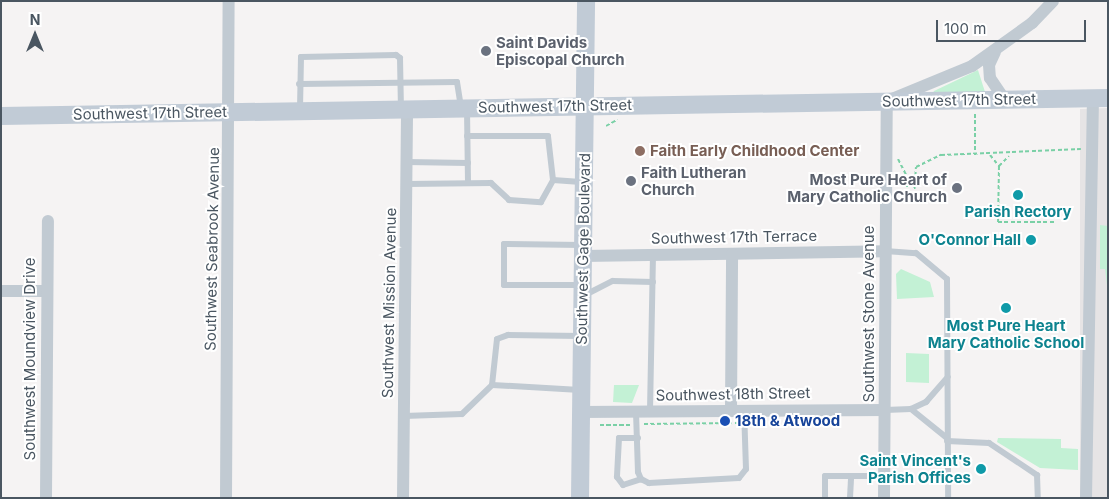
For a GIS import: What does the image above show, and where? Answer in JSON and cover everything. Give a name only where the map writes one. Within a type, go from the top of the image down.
[{"type":"main road","name":"Southwest Gage Boulevard","points":[[580,498],[586,1]]},
{"type":"main road","name":"Southwest 17th Street","points":[[1,116],[1101,98]]},
{"type":"street","name":"Southwest Seabrook Avenue","points":[[226,498],[230,112],[229,1]]},
{"type":"street","points":[[886,101],[952,76],[995,52],[1053,1]]},
{"type":"street","points":[[995,52],[989,65],[990,78],[1005,100]]},
{"type":"street","points":[[1086,498],[1093,144],[1101,98]]},
{"type":"street","name":"Southwest Stone Avenue","points":[[884,498],[886,101]]},
{"type":"street","name":"Southwest Mission Avenue","points":[[403,498],[407,184],[404,109]]},
{"type":"street","name":"Southwest Moundview Drive","points":[[46,498],[48,221]]},
{"type":"street","name":"Southwest 17th Terrace","points":[[583,250],[653,255],[885,251]]},
{"type":"street","points":[[731,410],[732,254]]},
{"type":"street","points":[[1,291],[47,291]]},
{"type":"street","name":"Southwest 18th Street","points":[[581,412],[885,410]]},
{"type":"lane","points":[[300,110],[301,57],[358,56],[398,56],[404,109]]},
{"type":"lane","points":[[299,84],[460,82],[467,136],[468,182]]},
{"type":"lane","points":[[407,184],[468,182],[491,184],[509,200],[541,202],[553,180],[551,142],[544,134],[467,136]]},
{"type":"lane","points":[[407,162],[468,162]]},
{"type":"lane","points":[[553,180],[584,182]]},
{"type":"lane","points":[[583,250],[504,244],[504,285],[582,291],[613,281],[653,282]]},
{"type":"lane","points":[[885,251],[910,251],[944,272],[948,377],[948,498]]},
{"type":"lane","points":[[650,412],[653,255]]},
{"type":"lane","points":[[404,416],[462,414],[492,384],[497,339],[508,335],[582,336]]},
{"type":"lane","points":[[885,410],[911,409],[926,402],[948,377]]},
{"type":"lane","points":[[492,384],[581,390]]},
{"type":"lane","points":[[911,409],[947,439],[989,442],[1037,475],[1038,498]]},
{"type":"lane","points":[[638,438],[619,438],[616,478],[623,485],[641,479],[739,478],[746,469],[744,410]]},
{"type":"lane","points":[[636,412],[641,479]]},
{"type":"lane","points":[[825,498],[825,476],[884,476]]},
{"type":"lane","points":[[850,498],[851,476]]},
{"type":"path","points":[[975,155],[975,110],[981,110]]},
{"type":"path","points":[[914,195],[914,173],[919,164],[944,155],[1009,156],[1077,152],[1093,144]]},
{"type":"path","points":[[894,153],[907,177],[907,195],[920,195]]},
{"type":"path","points":[[990,155],[999,166],[998,222],[1055,222]]},
{"type":"path","points":[[999,166],[1009,156]]},
{"type":"shaded area","points":[[1108,108],[1108,498],[1080,498],[1080,109]]},
{"type":"green space","points":[[978,70],[985,92],[933,93],[934,91]]},
{"type":"green space","points":[[1100,225],[1108,226],[1108,293],[1105,269],[1100,269]]},
{"type":"green space","points":[[901,269],[930,282],[934,297],[897,299],[896,274]]},
{"type":"green space","points":[[906,353],[929,354],[929,383],[906,382]]},
{"type":"green space","points":[[614,385],[639,385],[632,403],[613,402]]},
{"type":"green space","points":[[998,438],[1061,439],[1061,448],[1078,449],[1078,470],[1040,468],[997,442]]},
{"type":"place","name":"Saint Davids Episcopal Church","points":[[486,51]]},
{"type":"place","name":"Faith Early Childhood Center","points":[[640,151]]},
{"type":"place","name":"Faith Lutheran Church","points":[[631,181]]},
{"type":"place","name":"Most Pure Heart of Mary Catholic Church","points":[[957,188]]},
{"type":"place","name":"Parish Rectory","points":[[1018,195]]},
{"type":"place","name":"O'Connor Hall","points":[[1031,240]]},
{"type":"place","name":"Most Pure Heart Mary Catholic School","points":[[1006,308]]},
{"type":"place","name":"18th & Atwood","points":[[725,421]]},
{"type":"place","name":"Saint Vincent's Parish Offices","points":[[981,469]]}]
